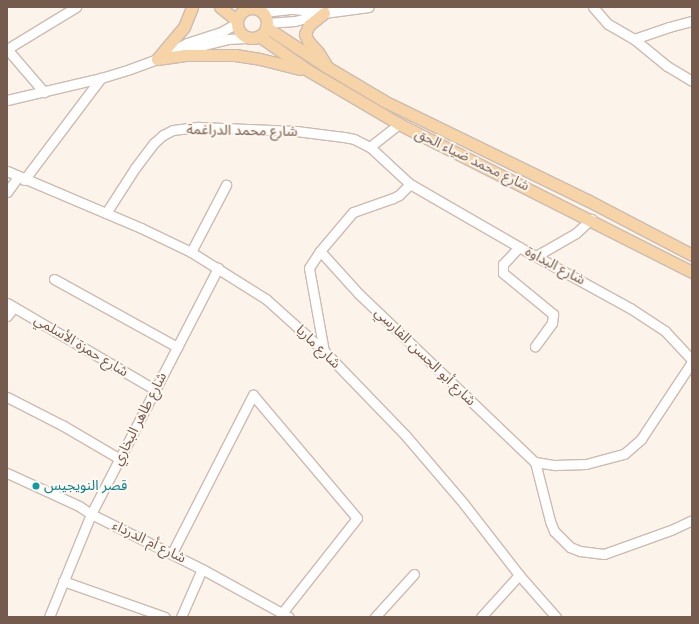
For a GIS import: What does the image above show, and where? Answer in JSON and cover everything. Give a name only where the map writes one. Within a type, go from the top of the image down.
[{"type":"main road","points":[[157,58],[184,27],[192,7]]},
{"type":"main road","points":[[220,7],[237,22],[242,34],[255,37],[267,25],[263,12],[256,8],[242,9],[237,22]]},
{"type":"main road","points":[[324,13],[309,25],[305,34],[308,41],[322,56],[327,68]]},
{"type":"main road","name":"شارع محمد ضياء الحق","points":[[267,25],[327,68],[384,101],[587,200],[692,254]]},
{"type":"main road","name":"شارع محمد ضياء الحق","points":[[255,37],[399,124],[591,219],[692,272]]},
{"type":"main road","points":[[157,58],[184,54],[235,55],[266,60],[309,71]]},
{"type":"street","points":[[44,92],[7,49],[76,7]]},
{"type":"street","points":[[267,25],[295,21],[324,13],[369,7]]},
{"type":"street","points":[[593,7],[608,24],[634,39],[667,66],[692,81]]},
{"type":"street","points":[[263,12],[293,9],[324,13]]},
{"type":"street","points":[[634,39],[692,21]]},
{"type":"street","points":[[7,100],[101,78],[157,58],[187,43],[223,32],[237,22]]},
{"type":"street","points":[[174,50],[184,50],[228,39],[255,37]]},
{"type":"street","points":[[7,192],[21,178],[101,78]]},
{"type":"street","points":[[324,351],[309,268],[320,251],[353,212],[393,198],[399,195],[410,184],[370,147],[399,124]]},
{"type":"street","name":"شارع محمد الدراغمة","points":[[106,213],[135,168],[154,143],[163,134],[173,130],[199,127],[296,131],[344,137],[370,147]]},
{"type":"street","name":"شارع ماريا","points":[[7,171],[106,213],[191,252],[266,299],[324,351],[406,436],[464,504],[519,575],[556,617]]},
{"type":"street","name":"شارع البداوة","points":[[410,184],[519,247],[602,290],[670,336],[692,361]]},
{"type":"street","points":[[191,252],[226,185]]},
{"type":"street","points":[[536,256],[576,233],[591,219]]},
{"type":"street","points":[[519,247],[503,264],[503,273],[553,314],[552,323],[535,346]]},
{"type":"street","name":"شارع أبو الحسن الفارسي","points":[[320,251],[370,305],[535,462]]},
{"type":"street","name":"شارع طاهر البخاري","points":[[48,617],[91,514],[154,389],[218,268]]},
{"type":"street","points":[[54,279],[176,347]]},
{"type":"street","points":[[7,316],[11,305]]},
{"type":"street","name":"شارع حمزة الأسلمي","points":[[11,305],[154,389]]},
{"type":"street","points":[[692,361],[641,439],[624,454],[586,464],[555,465],[535,462],[550,521],[554,531],[570,547],[580,551],[604,554],[671,530],[692,520]]},
{"type":"street","points":[[172,553],[253,396],[357,518],[285,615]]},
{"type":"street","points":[[7,397],[62,425],[120,459]]},
{"type":"street","name":"شارع أم الدرداء","points":[[8,475],[62,497],[91,514],[172,553],[285,615]]},
{"type":"street","points":[[181,617],[202,569]]},
{"type":"street","points":[[375,617],[414,574]]},
{"type":"street","points":[[481,617],[519,575]]},
{"type":"street","points":[[63,581],[165,617]]},
{"type":"place","name":"قصر النويجيس","points":[[36,486]]}]
